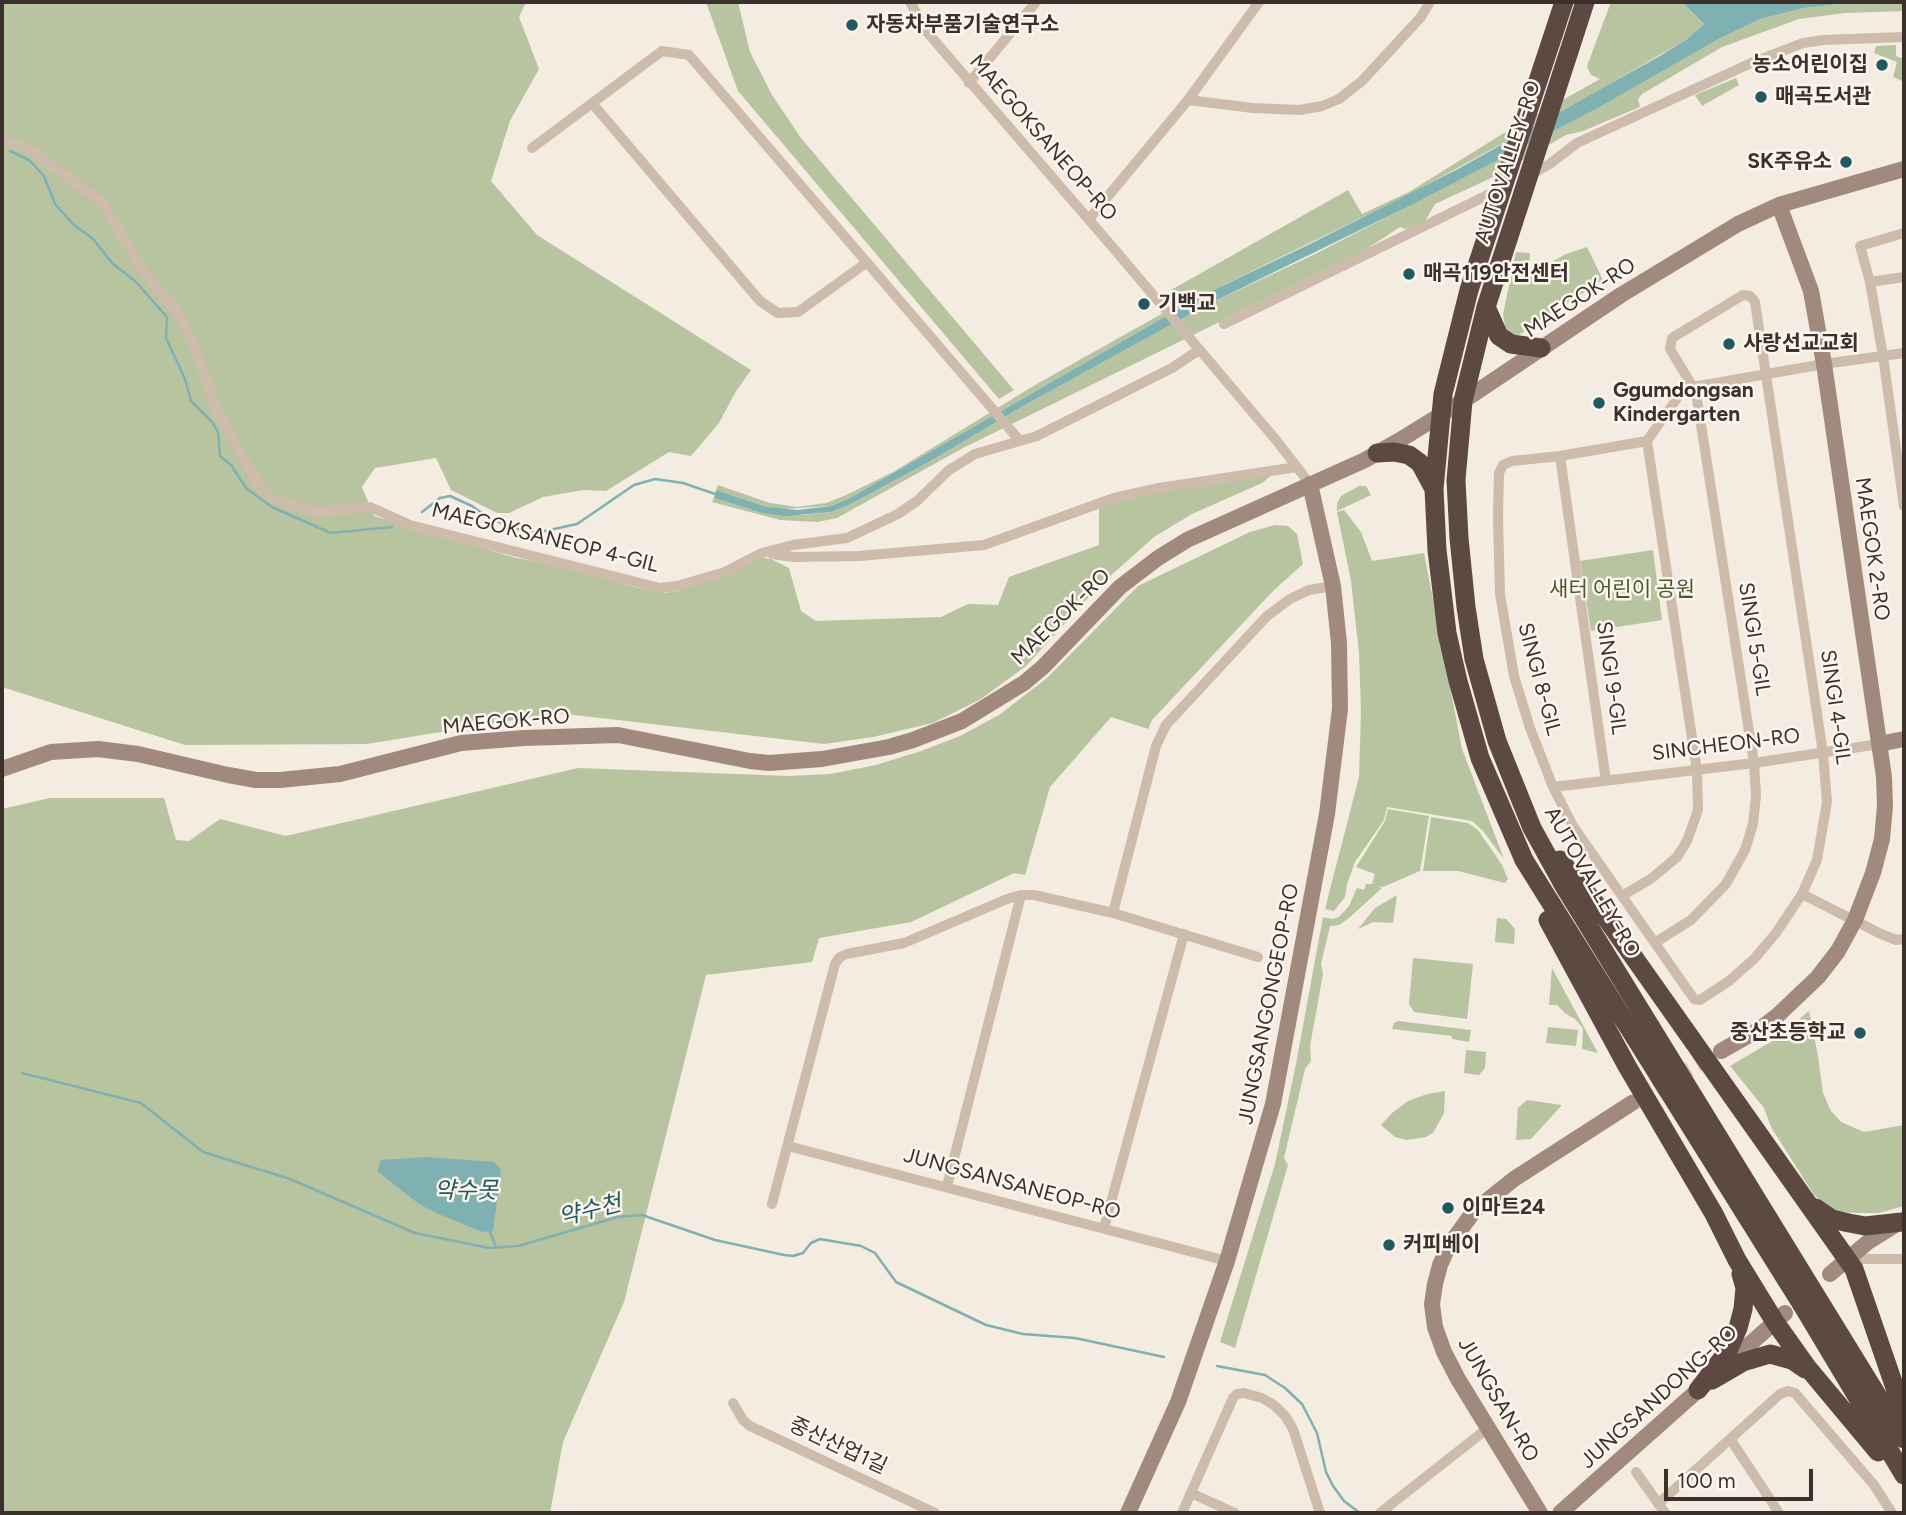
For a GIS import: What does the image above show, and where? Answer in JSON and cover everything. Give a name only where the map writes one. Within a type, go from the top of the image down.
[{"type":"highway","name":"AUTOVALLEY-RO","points":[[1564,2],[1491,219],[1451,356],[1440,415],[1434,489],[1441,593],[1458,681],[1480,758],[1524,860],[1904,1475]]},
{"type":"highway","name":"AUTOVALLEY-RO","points":[[1586,2],[1513,217],[1486,307],[1463,401],[1456,480],[1459,538],[1474,659],[1497,741],[1532,828],[1564,886],[1904,1438]]},
{"type":"highway","points":[[1486,307],[1499,336],[1510,344],[1541,348]]},
{"type":"highway","points":[[1377,453],[1409,455],[1420,463],[1434,489]]},
{"type":"highway","points":[[1532,828],[1599,908],[1854,1269],[1904,1414]]},
{"type":"highway","points":[[1524,860],[1546,916],[1627,1066],[1714,1214],[1737,1260],[1780,1317],[1814,1376],[1868,1438],[1904,1487]]},
{"type":"highway","points":[[1801,1195],[1832,1219],[1865,1226],[1903,1222]]},
{"type":"highway","points":[[1701,1387],[1728,1351],[1738,1328],[1745,1288],[1737,1260]]},
{"type":"highway","points":[[1701,1387],[1743,1362],[1770,1354],[1791,1360],[1814,1376]]},
{"type":"street","name":"MAEGOKSANEOP-RO","points":[[910,2],[927,32],[1199,350]]},
{"type":"street","points":[[970,83],[1036,2]]},
{"type":"street","points":[[1089,219],[1188,100],[1259,2]]},
{"type":"street","points":[[1188,100],[1300,110],[1322,106],[1339,99],[1362,81],[1421,16],[1430,2]]},
{"type":"street","points":[[1224,324],[1487,194],[1532,175],[1577,143],[1749,64],[1803,44],[1904,37]]},
{"type":"street","points":[[532,148],[662,51],[689,55],[1016,437]]},
{"type":"street","points":[[592,103],[760,301],[778,313],[798,312],[866,262]]},
{"type":"street","name":"MAEGOKSANEOP 4-GIL","points":[[2,141],[27,148],[103,203],[143,271],[181,317],[218,413],[260,487],[274,500],[316,512],[370,507],[410,524],[660,588],[724,572],[762,553],[793,545],[846,538],[898,514],[917,501],[949,470],[975,454],[1016,437],[1037,436],[1172,368],[1199,350]]},
{"type":"street","name":"MAEGOK-RO","points":[[2,769],[51,752],[98,748],[256,780],[280,780],[340,774],[461,743],[582,735],[618,736],[750,761],[796,762],[889,747],[937,732],[962,721],[1012,691],[1035,673],[1120,587],[1174,547],[1214,526],[1377,453],[1463,401],[1700,245],[1738,224],[1779,205],[1904,170]]},
{"type":"street","name":"MAEGOK 2-RO","points":[[1721,1051],[1760,1029],[1799,998],[1838,951],[1855,920],[1873,873],[1882,839],[1884,778],[1824,364],[1811,291],[1779,205]]},
{"type":"street","points":[[1904,233],[1860,246],[1870,282],[1899,428],[1904,503]]},
{"type":"street","points":[[1870,282],[1904,277]]},
{"type":"street","name":"SINGI 4-GIL","points":[[1693,387],[1670,349],[1672,338],[1743,295],[1750,296],[1755,302],[1824,753],[1827,802],[1817,860],[1802,894],[1755,959],[1700,1000]]},
{"type":"street","points":[[1199,350],[1310,484]]},
{"type":"street","points":[[1622,896],[1667,868],[1687,841],[1698,810],[1697,771],[1647,441],[1680,394],[1693,387],[1904,353]]},
{"type":"street","name":"SINGI 5-GIL","points":[[1656,942],[1691,920],[1726,884],[1738,865],[1753,824],[1756,795],[1754,763],[1693,387]]},
{"type":"street","name":"SINGI 8-GIL","points":[[1647,441],[1512,461],[1503,465],[1499,473],[1500,594],[1514,676],[1530,728],[1553,787],[1573,826],[1694,999],[1700,1000]]},
{"type":"street","name":"SINGI 9-GIL","points":[[1560,456],[1606,781]]},
{"type":"street","points":[[762,553],[794,557],[859,556],[984,545],[1114,498],[1159,488],[1297,467]]},
{"type":"street","name":"JUNGSANGONGEOP-RO","points":[[1128,1513],[1178,1402],[1227,1261],[1273,1104],[1327,814],[1340,709],[1339,643],[1333,586],[1310,484]]},
{"type":"street","points":[[1113,913],[1156,746],[1166,725],[1268,616],[1290,599],[1309,590],[1333,586]]},
{"type":"street","name":"SINCHEON-RO","points":[[1553,787],[1697,771],[1904,739]]},
{"type":"street","points":[[1802,894],[1881,934],[1896,940],[1904,939]]},
{"type":"street","points":[[947,1186],[1021,895]]},
{"type":"street","points":[[772,1205],[835,964],[840,957],[904,943],[1021,895],[1034,895],[1113,913],[1258,957]]},
{"type":"street","points":[[1104,1228],[1184,934]]},
{"type":"street","name":"JUNGSAN-RO","points":[[1540,1513],[1444,1352],[1435,1327],[1432,1304],[1440,1265],[1461,1227],[1490,1197],[1539,1162],[1632,1103]]},
{"type":"street","name":"JUNGSANSANEOP-RO","points":[[788,1146],[1227,1261]]},
{"type":"street","points":[[1830,1274],[1884,1230],[1903,1222]]},
{"type":"street","points":[[1847,1259],[1904,1259]]},
{"type":"street","name":"JUNGSANDONG-RO","points":[[1560,1513],[1780,1317]]},
{"type":"street","points":[[1636,1472],[1661,1508],[1780,1394],[1788,1391],[1796,1393],[1874,1485],[1892,1513]]},
{"type":"street","points":[[1182,1513],[1233,1398],[1244,1393],[1262,1398],[1286,1417],[1293,1429],[1320,1513]]},
{"type":"street","name":"중산산업1길","points":[[733,1403],[750,1426],[935,1513]]},
{"type":"street","points":[[1384,1510],[1488,1428]]},
{"type":"street","points":[[1731,1440],[1779,1513]]},
{"type":"street","points":[[1191,1493],[1235,1513]]},
{"type":"green space","points":[[2,2],[526,2],[519,17],[539,69],[510,121],[491,181],[537,235],[751,370],[719,423],[691,456],[669,452],[606,491],[583,490],[543,497],[509,513],[497,513],[451,490],[436,458],[375,468],[362,487],[374,516],[516,558],[563,566],[664,593],[678,591],[763,558],[771,559],[789,568],[801,611],[816,621],[941,617],[968,604],[998,605],[1009,577],[1099,545],[1099,508],[1135,496],[1272,475],[1262,483],[1192,514],[1154,537],[1099,586],[1026,666],[981,699],[933,723],[873,737],[824,744],[557,713],[367,744],[185,745],[2,687]]},
{"type":"green space","points":[[706,2],[738,2],[750,52],[772,95],[801,138],[1014,390],[999,399],[738,91]]},
{"type":"green space","points":[[1611,2],[1682,2],[1704,24],[1687,39],[1589,96],[1410,194],[1201,296],[848,499],[831,506],[784,509],[767,507],[716,490],[718,485],[770,503],[797,507],[826,503],[844,496],[893,472],[1035,385],[1181,303],[1171,290],[1348,190],[1362,214],[1409,192],[1504,133],[1600,79],[1591,75],[1587,66]]},
{"type":"green space","points":[[1857,2],[1904,2],[1904,11],[1845,13],[1799,19],[1722,47],[1642,94],[1638,99],[1640,107],[1583,131],[1566,135],[1489,179],[1435,204],[1425,221],[1406,229],[1400,227],[1362,252],[963,448],[837,518],[817,522],[780,520],[712,502],[714,498],[762,513],[803,515],[831,512],[851,504],[1207,305],[1315,254],[1598,108],[1717,40],[1760,19],[1804,8]]},
{"type":"green space","points":[[1896,45],[1896,56],[1904,59],[1904,82],[1893,77],[1897,62],[1874,53],[1876,46]]},
{"type":"green space","points":[[1736,78],[1739,85],[1702,106],[1695,95]]},
{"type":"green space","points":[[1587,247],[1603,280],[1517,336],[1506,332],[1503,314],[1516,252],[1530,253],[1529,274],[1566,254]]},
{"type":"green space","points":[[1359,486],[1366,486],[1371,495],[1337,511],[1341,496]]},
{"type":"green space","points":[[1344,510],[1361,532],[1372,561],[1424,553],[1462,749],[1504,859],[1472,821],[1387,807],[1384,820],[1355,862],[1345,897],[1334,911],[1325,909],[1359,777],[1361,710],[1359,653],[1351,581],[1337,512]]},
{"type":"green space","points":[[1275,525],[1288,526],[1297,534],[1303,564],[1274,590],[1152,720],[1148,729],[1111,717],[1050,787],[1025,875],[1014,873],[911,922],[819,938],[812,962],[706,975],[624,1302],[563,1442],[550,1513],[2,1513],[2,809],[50,798],[164,798],[176,840],[189,841],[220,819],[286,836],[578,768],[789,776],[830,774],[876,765],[960,736],[999,715],[1047,678],[1138,586],[1250,532]]},
{"type":"green space","name":"새터 어린이 공원","points":[[1653,550],[1662,620],[1591,631],[1580,561]]},
{"type":"green space","points":[[1388,809],[1429,816],[1420,871],[1383,887],[1378,886],[1382,888],[1349,918],[1339,925],[1330,926],[1321,964],[1323,974],[1310,1046],[1311,1061],[1305,1069],[1284,1158],[1288,1165],[1235,1348],[1220,1342],[1275,1164],[1323,917],[1339,917],[1349,906],[1357,888],[1364,890],[1366,884],[1372,884],[1375,874],[1356,867],[1385,821]]},
{"type":"green space","points":[[1431,817],[1468,823],[1478,830],[1502,865],[1508,879],[1505,883],[1458,871],[1423,871]]},
{"type":"green space","points":[[1397,895],[1393,923],[1373,922],[1358,929],[1375,908]]},
{"type":"green space","points":[[1497,918],[1506,919],[1515,929],[1514,944],[1495,942]]},
{"type":"green space","points":[[1413,958],[1473,964],[1467,1019],[1414,1012],[1409,1004]]},
{"type":"green space","points":[[1552,968],[1598,1053],[1582,1049],[1583,1028],[1557,1005],[1549,1005]]},
{"type":"green space","points":[[1809,1011],[1823,1093],[1831,1111],[1841,1122],[1864,1132],[1904,1125],[1904,1206],[1879,1213],[1836,1211],[1814,1195],[1771,1127],[1764,1108],[1730,1066],[1774,1040]]},
{"type":"green space","points":[[1398,1021],[1471,1030],[1469,1042],[1452,1039],[1452,1036],[1392,1029]]},
{"type":"green space","points":[[1548,1027],[1578,1030],[1576,1046],[1546,1043]]},
{"type":"green space","points":[[1466,1050],[1486,1052],[1485,1068],[1479,1075],[1464,1073]]},
{"type":"green space","points":[[1445,1091],[1444,1113],[1433,1133],[1426,1137],[1407,1140],[1395,1137],[1381,1125],[1408,1101]]},
{"type":"green space","points":[[1527,1100],[1562,1105],[1531,1139],[1516,1140],[1518,1108]]},
{"type":"water","points":[[1682,2],[1857,2],[1804,8],[1760,19],[1717,40],[1598,108],[1415,203],[1207,305],[851,504],[831,512],[786,516],[762,513],[714,498],[716,490],[767,507],[798,510],[831,506],[848,499],[1201,296],[1458,169],[1658,57],[1687,39],[1704,24]]},
{"type":"water","name":"약수못","points":[[427,1157],[494,1162],[501,1170],[493,1231],[482,1232],[419,1204],[377,1171],[381,1160]]},
{"type":"waterway","points":[[10,151],[29,160],[44,176],[55,204],[74,225],[93,239],[112,263],[136,282],[167,317],[166,338],[185,379],[191,401],[212,422],[218,432],[220,456],[231,465],[246,488],[272,507],[331,533],[392,527]]},
{"type":"waterway","points":[[422,512],[440,498],[450,496],[489,518],[518,529],[540,532],[577,524],[634,485],[655,479],[683,483],[718,495]]},
{"type":"waterway","name":"약수천","points":[[22,1073],[141,1103],[203,1152],[290,1179],[415,1233],[489,1248],[518,1246],[618,1217],[642,1215],[715,1240],[784,1255],[803,1253],[811,1243],[820,1239],[861,1246],[875,1253],[896,1282],[986,1325],[1023,1334],[1075,1338],[1164,1357]]},
{"type":"waterway","points":[[490,1232],[496,1247]]},
{"type":"waterway","points":[[1217,1366],[1265,1375],[1285,1388],[1302,1404],[1317,1433],[1326,1472],[1333,1486],[1344,1501],[1360,1513]]},
{"type":"tunnel","points":[[1635,1102],[1715,1054]]},
{"type":"place","name":"자동차부품기술연구소","points":[[852,25]]},
{"type":"place","name":"농소어린이집","points":[[1882,65]]},
{"type":"place","name":"매곡도서관","points":[[1761,97]]},
{"type":"place","name":"SK주유소","points":[[1846,162]]},
{"type":"place","name":"매곡119안전센터","points":[[1409,274]]},
{"type":"place","name":"기백교","points":[[1144,304]]},
{"type":"place","name":"사랑선교교회","points":[[1729,344]]},
{"type":"place","name":"Ggumdongsan Kindergarten","points":[[1599,403]]},
{"type":"place","name":"중산초등학교","points":[[1860,1033]]},
{"type":"place","name":"이마트24","points":[[1448,1208]]},
{"type":"place","name":"커피베이","points":[[1389,1245]]}]
